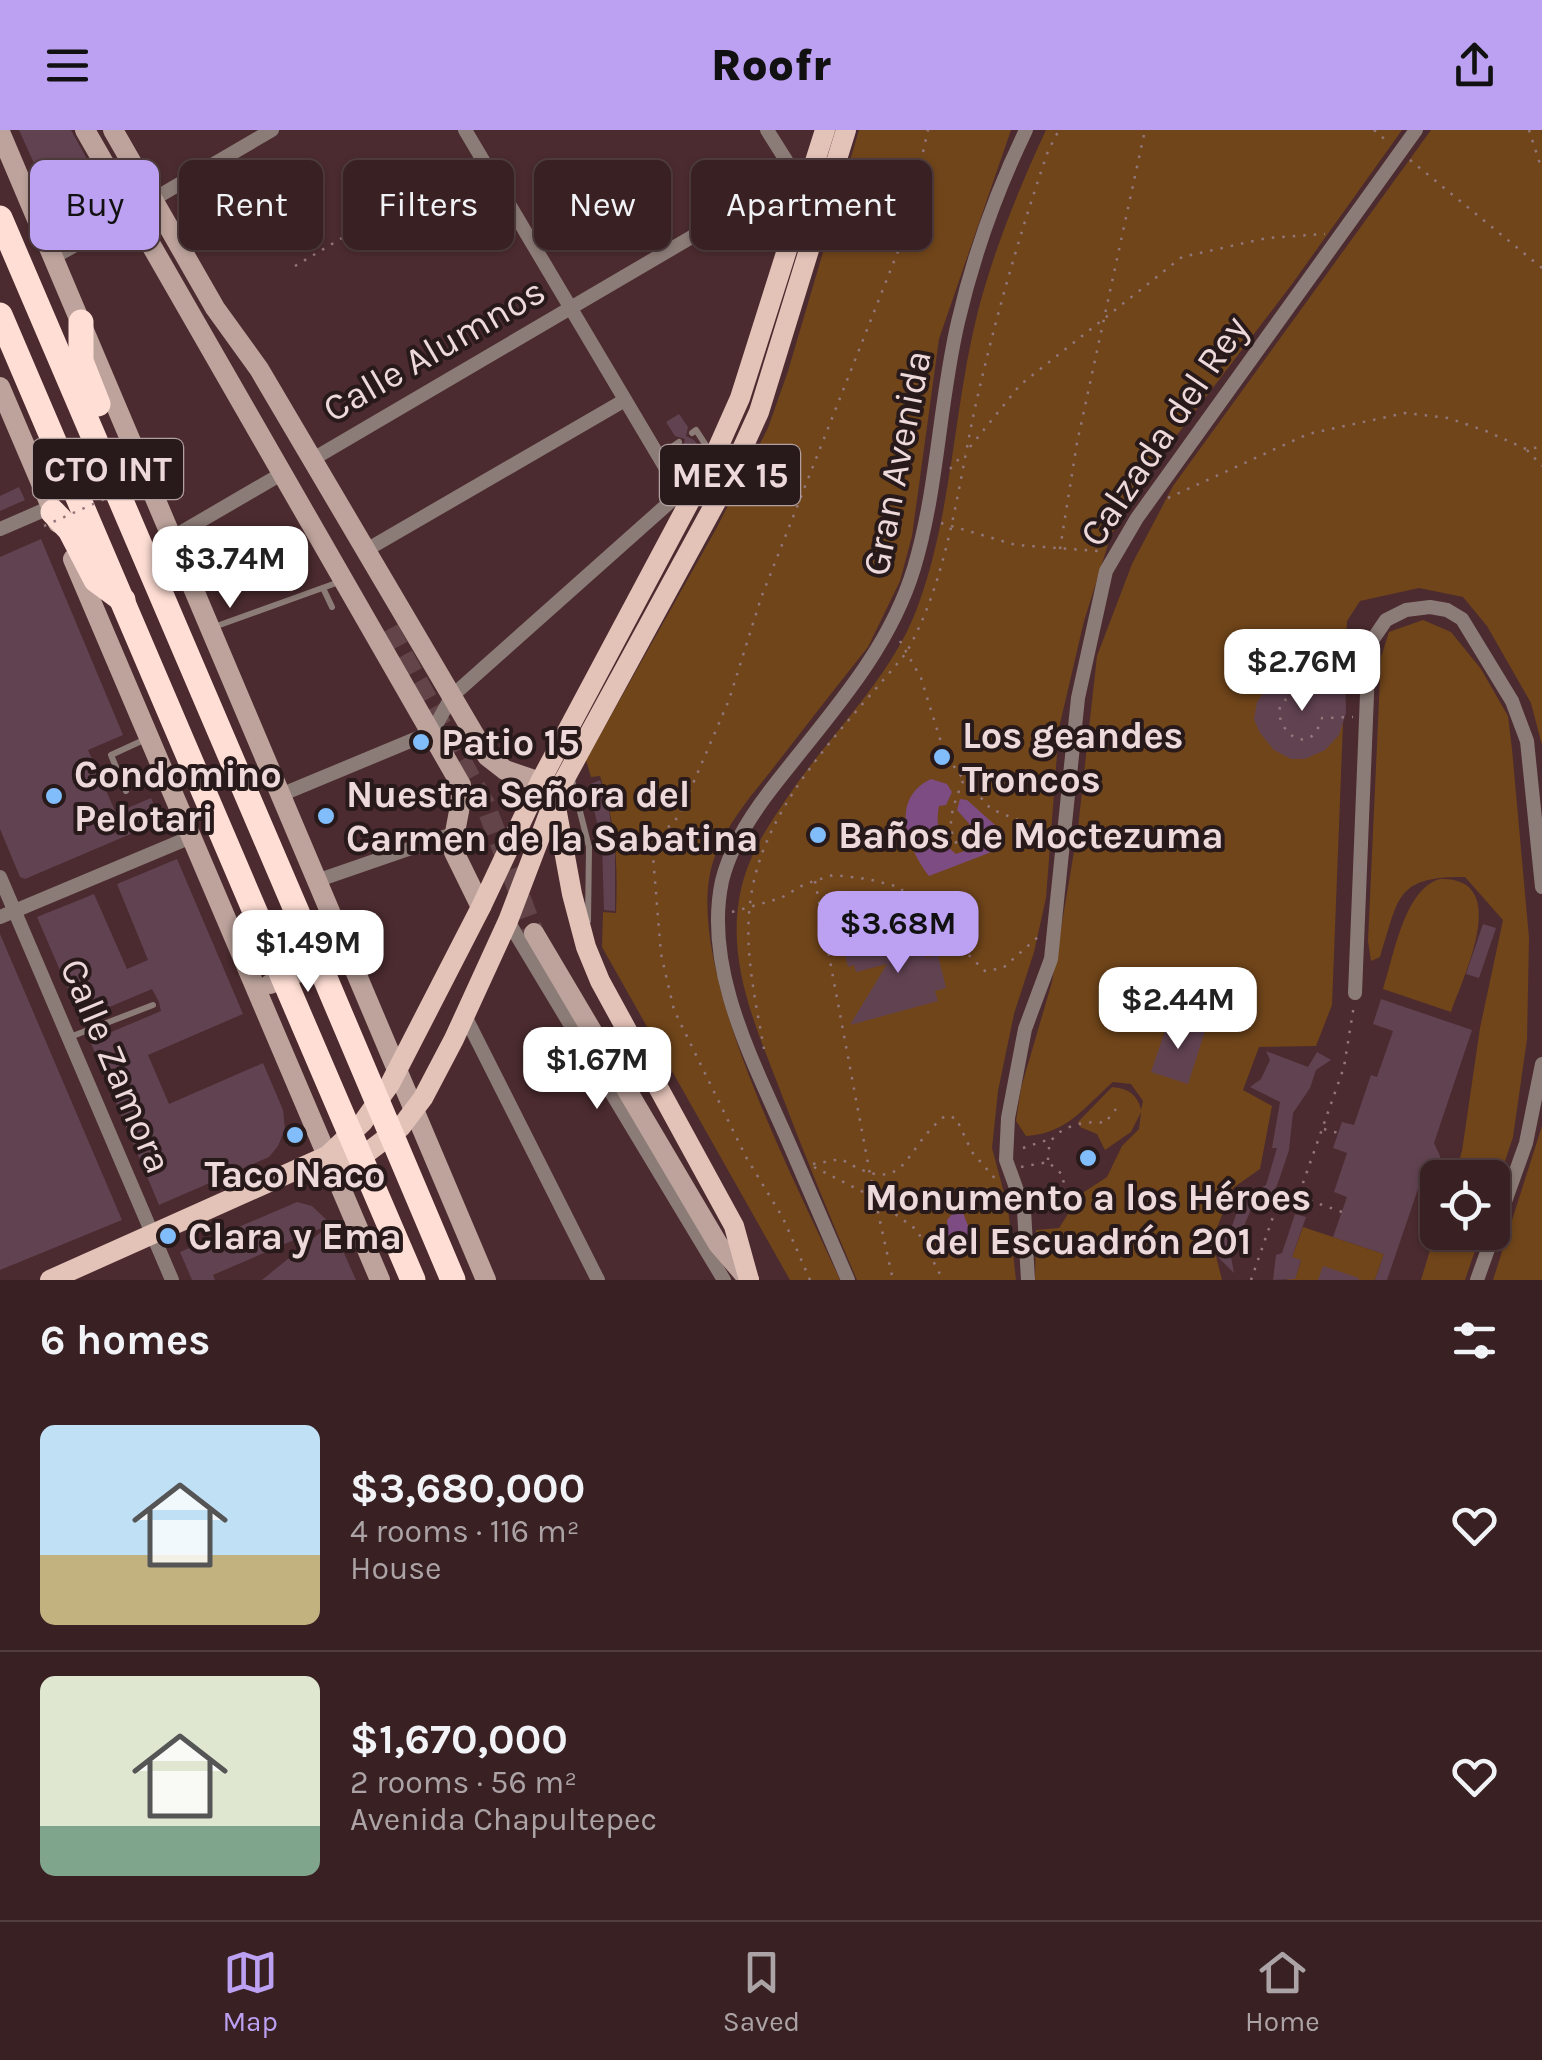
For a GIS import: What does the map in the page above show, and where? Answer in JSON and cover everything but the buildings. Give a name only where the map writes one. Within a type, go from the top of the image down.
[{"type":"highway","name":"CTO INT","points":[[0,218],[453,1280]]},
{"type":"highway","name":"CTO INT","points":[[0,315],[412,1280]]},
{"type":"highway","points":[[81,322],[81,361],[106,423],[107,468]]},
{"type":"highway","points":[[49,515],[70,530],[96,580],[124,601]]},
{"type":"main road","name":"MEX 15","points":[[811,160],[824,130]]},
{"type":"main road","name":"MEX 15","points":[[837,160],[846,130]]},
{"type":"main road","name":"MEX 15","points":[[329,1161],[396,1072],[480,907],[548,788],[684,499],[714,457],[740,398],[782,250]]},
{"type":"main road","name":"MEX 15","points":[[414,1112],[465,1016],[508,921],[548,788],[568,769],[729,478],[759,412],[810,250]]},
{"type":"main road","points":[[548,788],[586,947],[600,981],[734,1226],[749,1280]]},
{"type":"main road","points":[[50,1280],[329,1161],[364,1155],[389,1138],[414,1112]]},
{"type":"street","points":[[85,130],[102,160]]},
{"type":"street","points":[[113,130],[130,160]]},
{"type":"street","points":[[159,196],[272,130]]},
{"type":"street","points":[[278,796],[432,732],[450,693],[684,499],[466,130]]},
{"type":"street","points":[[767,130],[786,160]]},
{"type":"street","name":"Gran Avenida","points":[[848,1280],[760,1079],[734,1008],[725,974],[719,915],[722,881],[737,842],[760,803],[880,650],[892,627],[915,564],[925,519],[958,323],[992,214],[1026,130]]},
{"type":"street","name":"Calzada del Rey","points":[[1028,1280],[1024,1210],[1006,1154],[1008,1118],[1025,1028],[1051,959],[1078,698],[1106,571],[1144,510],[1416,130]]},
{"type":"street","name":"CTO INT","points":[[0,132],[486,1280]]},
{"type":"street","points":[[159,212],[215,308],[259,368],[487,756],[506,770],[548,788]]},
{"type":"street","name":"Calle Alumnos","points":[[313,458],[570,308],[691,243]]},
{"type":"street","points":[[54,257],[67,250]]},
{"type":"street","points":[[154,250],[461,785],[454,852],[480,907]]},
{"type":"street","points":[[215,308],[240,375],[389,628]]},
{"type":"street","name":"CTO INT","points":[[0,387],[49,515],[149,737],[380,1280]]},
{"type":"street","points":[[368,549],[625,400]]},
{"type":"street","points":[[173,537],[284,473]]},
{"type":"street","points":[[0,529],[49,515]]},
{"type":"street","points":[[1355,993],[1369,645],[1386,620],[1406,610],[1447,610],[1462,619],[1482,648],[1512,701],[1526,741],[1542,887]]},
{"type":"street","points":[[397,670],[450,693]]},
{"type":"street","points":[[316,881],[455,832]]},
{"type":"street","points":[[7,914],[191,837]]},
{"type":"street","name":"Calle Zamora","points":[[0,877],[7,914],[69,1038],[172,1280]]},
{"type":"street","points":[[508,921],[724,1280]]},
{"type":"street","points":[[534,933],[718,1244],[749,1280]]},
{"type":"street","points":[[253,982],[266,985],[315,966],[331,959],[344,946]]},
{"type":"street","points":[[465,1016],[598,1280]]},
{"type":"street","points":[[1476,1280],[1526,1143],[1542,1064]]},
{"type":"lane","points":[[692,433],[696,430],[714,457]]},
{"type":"lane","points":[[658,456],[679,442]]},
{"type":"lane","points":[[210,628],[345,579]]},
{"type":"lane","points":[[322,588],[332,607]]},
{"type":"lane","points":[[126,791],[111,755],[149,737]]},
{"type":"lane","points":[[568,769],[589,846],[591,882],[586,947]]},
{"type":"lane","points":[[69,1038],[153,1005]]},
{"type":"path","points":[[810,1280],[783,1218],[746,1157],[674,1010],[662,954],[652,844],[679,816],[729,700],[768,580],[904,236],[928,130]]},
{"type":"path","points":[[1060,549],[1077,443],[1144,130]]},
{"type":"path","points":[[1374,130],[1542,268]]},
{"type":"path","points":[[1529,130],[1542,170]]},
{"type":"path","points":[[295,266],[480,156]]},
{"type":"path","points":[[930,492],[1020,385],[1182,257],[1267,238],[1342,233]]},
{"type":"path","points":[[1144,510],[1308,434],[1404,413],[1448,418],[1486,431],[1526,449],[1542,466]]},
{"type":"path","points":[[1526,449],[1542,447]]},
{"type":"path","points":[[49,515],[159,476]]},
{"type":"path","points":[[925,519],[1016,545],[1116,550]]},
{"type":"path","points":[[892,627],[921,678],[940,739],[964,780],[991,809],[1039,827],[1062,841]]},
{"type":"path","points":[[1308,696],[1298,695],[1282,706],[1278,717],[1290,735],[1312,736],[1322,718],[1345,717]]},
{"type":"path","points":[[963,843],[957,844],[951,836],[950,820],[964,780]]},
{"type":"path","points":[[589,846],[737,842]]},
{"type":"path","points":[[719,915],[781,898],[833,874],[899,887],[985,971],[1003,968],[1056,924]]},
{"type":"path","points":[[815,881],[893,1280]]},
{"type":"path","points":[[1298,1197],[1344,1067],[1355,993]]},
{"type":"path","points":[[1006,1154],[1054,1138],[1088,1120],[1106,1123],[1116,1109]]},
{"type":"path","points":[[943,1280],[916,1230],[875,1199],[810,1165],[841,1159],[870,1175],[882,1176],[909,1158],[931,1126],[945,1116],[956,1118],[972,1152],[996,1182],[1048,1162]]},
{"type":"path","points":[[1322,1128],[1338,1133]]},
{"type":"path","points":[[1048,1162],[1054,1138]]},
{"type":"path","points":[[1024,1210],[1057,1198],[1064,1188],[1064,1176],[1048,1162]]},
{"type":"path","points":[[1250,1280],[1282,1191],[1342,1212]]},
{"type":"shaded area","points":[[859,130],[1011,130],[939,339],[912,536],[900,581],[868,647],[741,809],[715,856],[707,899],[712,951],[726,1009],[771,1130],[840,1280],[790,1280],[602,947],[603,912],[616,913],[615,844],[600,776],[591,777],[586,760],[768,428],[824,250],[932,250],[932,160],[850,160]]},
{"type":"shaded area","points":[[1046,130],[1402,130],[1292,284],[1161,456],[1111,535],[1084,621],[1059,728],[1046,898],[1014,1014],[998,1091],[992,1148],[1008,1208],[1016,1280],[857,1280],[754,1021],[738,949],[739,900],[751,859],[771,822],[874,685],[916,611],[945,502],[977,315],[1007,221]]},
{"type":"shaded area","points":[[1431,130],[1542,130],[1542,745],[1531,703],[1487,626],[1463,597],[1419,588],[1360,601],[1347,621],[1332,1005],[1316,1046],[1259,1047],[1243,1090],[1272,1106],[1260,1169],[1233,1188],[1212,1240],[1222,1280],[1035,1280],[1036,1230],[1059,1228],[1081,1194],[1107,1177],[1122,1146],[1139,1129],[1141,1112],[1131,1132],[1105,1150],[1097,1134],[1080,1127],[1078,1122],[1112,1087],[1131,1093],[1141,1110],[1143,1101],[1131,1084],[1113,1082],[1074,1118],[1053,1130],[1026,1136],[1016,1121],[1021,1088],[1052,982],[1078,828],[1097,656],[1132,564],[1173,486]]},
{"type":"shaded area","points":[[1423,620],[1451,632],[1481,669],[1508,716],[1529,938],[1527,1039],[1513,1137],[1505,1160],[1459,1160],[1480,1028],[1503,920],[1465,877],[1425,881],[1403,894],[1380,957],[1371,961],[1368,941],[1381,657],[1389,632]]},
{"type":"shaded area","points":[[931,779],[947,784],[952,792],[946,805],[939,806],[938,820],[940,833],[956,854],[973,848],[976,842],[972,827],[957,810],[960,799],[967,800],[995,825],[994,851],[929,876],[909,838],[906,811],[918,788]]},
{"type":"shaded area","points":[[1440,879],[1462,883],[1474,894],[1479,911],[1472,954],[1451,1012],[1383,989],[1409,909],[1428,885]]},
{"type":"shaded area","points":[[1542,1126],[1542,1280],[1493,1280],[1503,1250],[1510,1250],[1510,1227]]},
{"type":"shaded area","points":[[960,1205],[977,1249],[961,1249],[948,1236],[947,1220]]},
{"type":"shaded area","points":[[1303,1227],[1384,1254],[1375,1280],[1287,1280],[1295,1278],[1301,1261],[1292,1257]]},
{"type":"shaded area","points":[[1430,1250],[1475,1250],[1465,1280],[1421,1280]]},
{"type":"tunnel","points":[[389,629],[485,804],[534,933]]},
{"type":"place","name":"Patio 15","points":[[421,742]]},
{"type":"place","name":"Los geandes Troncos","points":[[942,757]]},
{"type":"place","name":"Condomino Pelotari","points":[[54,796]]},
{"type":"place","name":"Nuestra Señora del Carmen de la Sabatina","points":[[326,816]]},
{"type":"place","name":"Baños de Moctezuma","points":[[818,835]]},
{"type":"place","name":"Taco Naco","points":[[295,1135]]},
{"type":"place","name":"Monumento a los Héroes del Escuadrón 201","points":[[1088,1158]]},
{"type":"place","name":"Clara y Ema","points":[[168,1236]]}]
